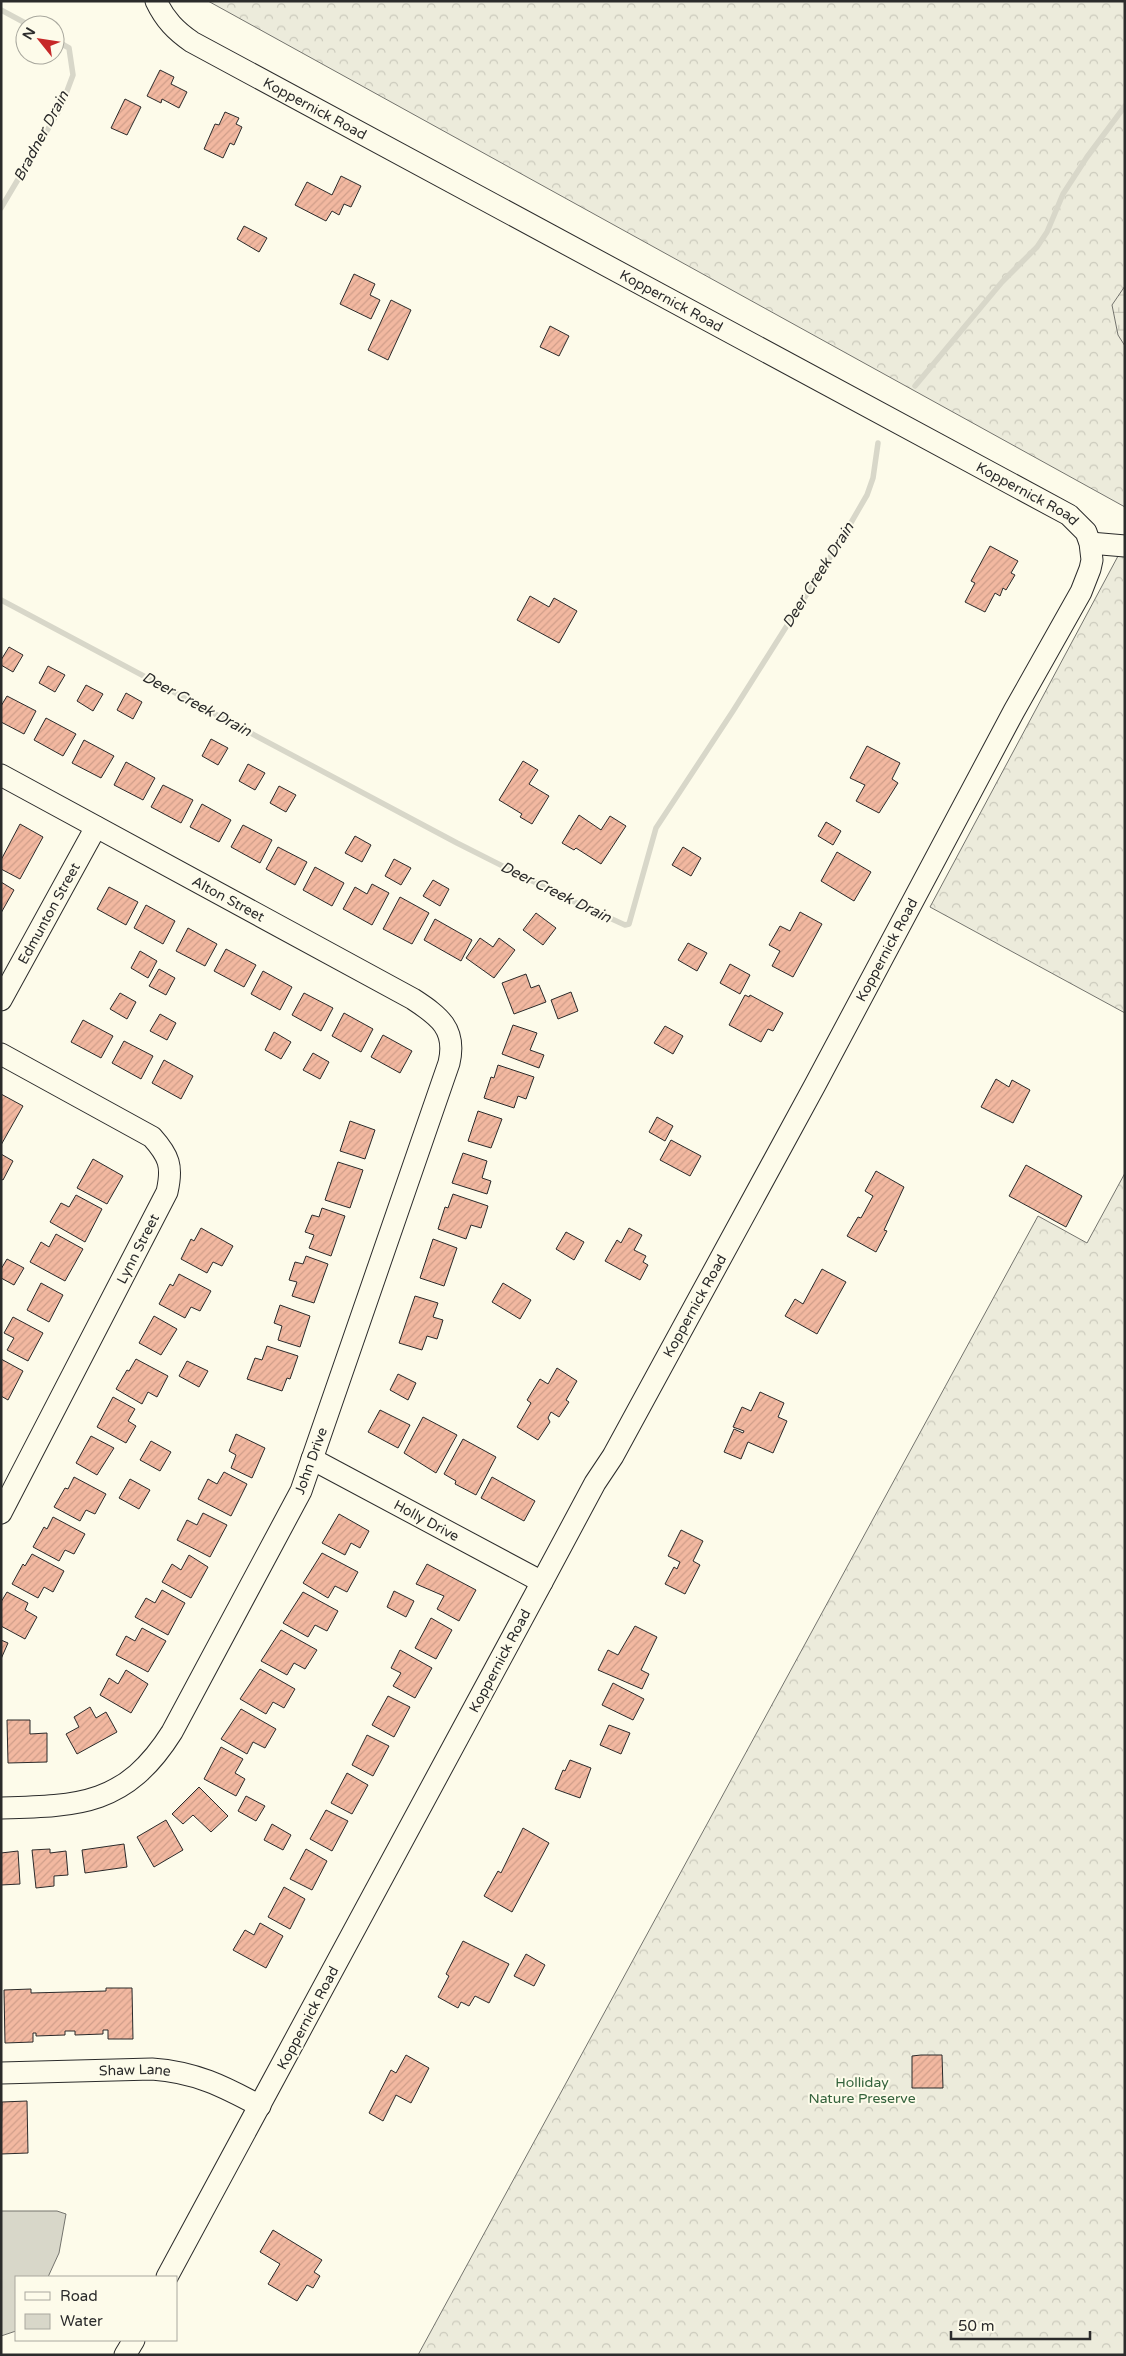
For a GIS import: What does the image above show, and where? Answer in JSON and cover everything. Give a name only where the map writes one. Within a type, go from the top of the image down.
[{"type":"street","name":"Koppernick Road","points":[[156,1],[162,14],[175,30],[201,47],[1069,515],[1086,532],[1090,543],[1092,560],[1080,592],[1014,711],[811,1094],[618,1448],[595,1484],[168,2276]]},
{"type":"street","points":[[1090,543],[1125,546]]},
{"type":"street","name":"Alton Street","points":[[1,775],[413,1000],[436,1014],[448,1031]]},
{"type":"street","name":"Edmunton Street","points":[[1,1000],[96,827]]},
{"type":"street","name":"John Drive","points":[[1,1808],[52,1807],[88,1801],[116,1790],[133,1779],[160,1750],[294,1507],[449,1064],[451,1045],[448,1031]]},
{"type":"street","name":"Lynn Street","points":[[1,1054],[152,1137],[167,1156],[170,1177],[167,1192],[1,1513]]},
{"type":"street","name":"Holly Drive","points":[[312,1459],[542,1582]]},
{"type":"street","name":"Shaw Lane","points":[[1,2072],[174,2070],[220,2084],[260,2106]]},
{"type":"street","points":[[125,2355],[133,2341]]},
{"type":"green space","points":[[208,1],[1125,1],[1125,507]]},
{"type":"green space","points":[[1125,286],[1125,346],[1118,335],[1112,305]]},
{"type":"green space","points":[[1125,543],[1125,1013],[930,907]]},
{"type":"green space","name":"Holliday Nature Preserve","points":[[1125,1173],[1125,2355],[418,2355],[1038,1216],[1087,1243]]},
{"type":"water","points":[[1,2211],[57,2211],[66,2214],[59,2253],[48,2276],[15,2276],[15,2331],[1,2336]]},
{"type":"building","points":[[160,70],[174,77],[171,84],[187,92],[179,108],[162,99],[161,103],[147,96]]},
{"type":"building","points":[[125,99],[141,107],[127,135],[111,128]]},
{"type":"building","points":[[225,112],[239,118],[236,124],[242,127],[234,145],[230,143],[223,158],[204,149],[215,124],[219,125]]},
{"type":"building","points":[[341,176],[361,186],[351,207],[344,204],[339,215],[332,211],[326,221],[295,205],[307,182],[332,195]]},
{"type":"building","points":[[244,226],[267,238],[259,252],[237,239]]},
{"type":"building","points":[[354,274],[375,284],[370,295],[380,300],[371,319],[340,304]]},
{"type":"building","points":[[391,300],[411,310],[388,360],[368,350]]},
{"type":"building","points":[[550,326],[569,336],[559,356],[540,347]]},
{"type":"building","points":[[990,546],[1018,561],[1011,573],[1015,575],[1006,590],[1003,588],[1000,596],[995,593],[985,612],[965,602],[975,583],[971,581]]},
{"type":"building","points":[[530,596],[549,607],[554,598],[577,611],[559,643],[517,620]]},
{"type":"building","points":[[9,647],[23,655],[13,672],[1,665],[1,660]]},
{"type":"building","points":[[48,666],[65,675],[55,692],[39,683]]},
{"type":"building","points":[[86,685],[103,694],[93,711],[77,701]]},
{"type":"building","points":[[126,693],[142,702],[133,719],[117,710]]},
{"type":"building","points":[[7,696],[36,711],[24,734],[1,722],[1,706]]},
{"type":"building","points":[[46,718],[76,734],[63,756],[34,740]]},
{"type":"building","points":[[211,739],[228,748],[218,765],[202,756]]},
{"type":"building","points":[[84,740],[114,756],[101,778],[72,763]]},
{"type":"building","points":[[867,746],[900,763],[892,779],[898,783],[879,813],[856,801],[865,785],[850,778]]},
{"type":"building","points":[[523,761],[538,770],[529,784],[549,796],[532,824],[520,817],[522,814],[499,800]]},
{"type":"building","points":[[126,762],[155,778],[143,800],[114,785]]},
{"type":"building","points":[[248,764],[265,773],[255,790],[239,781]]},
{"type":"building","points":[[163,785],[193,800],[181,823],[151,807]]},
{"type":"building","points":[[279,786],[296,795],[286,812],[270,803]]},
{"type":"building","points":[[202,804],[231,820],[219,842],[190,827]]},
{"type":"building","points":[[579,815],[601,830],[610,816],[626,826],[601,864],[576,848],[574,850],[562,843]]},
{"type":"building","points":[[826,822],[841,831],[833,845],[818,836]]},
{"type":"building","points":[[20,824],[43,837],[20,879],[1,869],[1,860]]},
{"type":"building","points":[[243,825],[272,840],[260,863],[231,847]]},
{"type":"building","points":[[355,836],[371,845],[362,862],[345,853]]},
{"type":"building","points":[[278,847],[307,862],[295,885],[266,869]]},
{"type":"building","points":[[683,847],[701,858],[691,876],[672,865]]},
{"type":"building","points":[[837,852],[871,872],[854,901],[821,881]]},
{"type":"building","points":[[394,859],[411,868],[401,885],[385,876]]},
{"type":"building","points":[[315,867],[344,883],[332,906],[303,890]]},
{"type":"building","points":[[433,880],[449,889],[440,906],[423,896]]},
{"type":"building","points":[[1,882],[14,890],[1,913]]},
{"type":"building","points":[[372,884],[389,893],[372,925],[343,909],[355,887],[367,894]]},
{"type":"building","points":[[109,887],[138,902],[126,925],[97,909]]},
{"type":"building","points":[[400,897],[429,913],[412,944],[383,929]]},
{"type":"building","points":[[146,905],[175,921],[163,944],[134,928]]},
{"type":"building","points":[[800,912],[822,924],[793,977],[772,966],[780,951],[769,945],[780,926],[790,931]]},
{"type":"building","points":[[536,913],[556,928],[543,945],[523,930]]},
{"type":"building","points":[[435,919],[472,940],[461,961],[424,940]]},
{"type":"building","points":[[188,928],[217,944],[205,966],[176,951]]},
{"type":"building","points":[[480,938],[493,947],[499,938],[515,950],[494,978],[466,958]]},
{"type":"building","points":[[688,943],[707,953],[697,971],[678,960]]},
{"type":"building","points":[[226,949],[256,965],[244,987],[214,971]]},
{"type":"building","points":[[140,951],[157,961],[148,978],[131,968]]},
{"type":"building","points":[[730,964],[750,975],[740,994],[720,983]]},
{"type":"building","points":[[159,969],[175,978],[166,995],[149,986]]},
{"type":"building","points":[[263,971],[292,987],[280,1010],[251,994]]},
{"type":"building","points":[[526,974],[531,988],[539,985],[546,1002],[514,1014],[502,983]]},
{"type":"building","points":[[571,992],[578,1011],[558,1019],[551,1000]]},
{"type":"building","points":[[120,993],[136,1002],[127,1019],[110,1009]]},
{"type":"building","points":[[304,993],[333,1008],[321,1031],[292,1015]]},
{"type":"building","points":[[745,995],[749,997],[750,995],[783,1013],[773,1031],[768,1029],[761,1042],[729,1025]]},
{"type":"building","points":[[344,1013],[373,1029],[361,1052],[332,1036]]},
{"type":"building","points":[[160,1014],[176,1023],[167,1040],[150,1031]]},
{"type":"building","points":[[83,1020],[113,1036],[101,1058],[71,1042]]},
{"type":"building","points":[[513,1025],[537,1033],[530,1050],[544,1055],[539,1068],[502,1054]]},
{"type":"building","points":[[665,1026],[683,1036],[673,1054],[654,1043]]},
{"type":"building","points":[[274,1032],[291,1042],[281,1059],[265,1050]]},
{"type":"building","points":[[383,1035],[412,1051],[400,1073],[371,1057]]},
{"type":"building","points":[[124,1041],[153,1056],[141,1079],[112,1063]]},
{"type":"building","points":[[313,1053],[329,1062],[320,1079],[303,1070]]},
{"type":"building","points":[[164,1060],[193,1076],[181,1099],[152,1083]]},
{"type":"building","points":[[498,1065],[534,1077],[526,1099],[518,1096],[514,1108],[484,1098],[491,1077],[494,1078]]},
{"type":"building","points":[[996,1079],[1009,1087],[1012,1080],[1030,1090],[1013,1123],[981,1107]]},
{"type":"building","points":[[1,1094],[23,1106],[1,1145]]},
{"type":"building","points":[[478,1111],[502,1119],[491,1148],[468,1141]]},
{"type":"building","points":[[657,1117],[673,1126],[665,1141],[649,1132]]},
{"type":"building","points":[[350,1121],[375,1130],[365,1159],[340,1151]]},
{"type":"building","points":[[671,1140],[701,1156],[690,1176],[660,1160]]},
{"type":"building","points":[[463,1153],[487,1161],[482,1178],[491,1181],[487,1194],[452,1183]]},
{"type":"building","points":[[1,1154],[13,1161],[3,1180],[1,1179]]},
{"type":"building","points":[[93,1159],[123,1176],[107,1204],[77,1188]]},
{"type":"building","points":[[338,1162],[363,1170],[350,1208],[325,1200]]},
{"type":"building","points":[[1026,1165],[1082,1196],[1066,1227],[1009,1196]]},
{"type":"building","points":[[876,1171],[904,1187],[884,1230],[887,1231],[876,1252],[847,1236],[858,1217],[861,1218],[873,1196],[865,1191]]},
{"type":"building","points":[[453,1194],[488,1206],[481,1228],[471,1225],[466,1239],[438,1229],[445,1207],[448,1208]]},
{"type":"building","points":[[76,1195],[102,1209],[85,1242],[50,1222],[61,1203],[69,1207]]},
{"type":"building","points":[[322,1208],[345,1216],[331,1256],[309,1248],[314,1235],[305,1232],[312,1215],[319,1217]]},
{"type":"building","points":[[201,1228],[233,1246],[222,1266],[213,1262],[207,1273],[181,1259],[191,1239],[194,1241]]},
{"type":"building","points":[[629,1228],[642,1235],[634,1250],[646,1256],[643,1262],[648,1265],[640,1280],[605,1261],[617,1240],[621,1243]]},
{"type":"building","points":[[566,1232],[584,1242],[574,1260],[556,1249]]},
{"type":"building","points":[[56,1234],[83,1249],[65,1281],[30,1262],[41,1242],[49,1247]]},
{"type":"building","points":[[433,1239],[457,1248],[444,1286],[420,1278]]},
{"type":"building","points":[[306,1256],[328,1264],[314,1303],[292,1296],[297,1282],[289,1280],[295,1262],[303,1264]]},
{"type":"building","points":[[7,1259],[24,1268],[14,1285],[1,1278],[1,1269]]},
{"type":"building","points":[[822,1269],[846,1282],[817,1334],[785,1316],[795,1299],[803,1304]]},
{"type":"building","points":[[179,1274],[211,1291],[200,1311],[191,1307],[185,1318],[159,1304],[170,1284],[173,1286]]},
{"type":"building","points":[[41,1283],[63,1295],[49,1322],[27,1310]]},
{"type":"building","points":[[503,1283],[531,1300],[520,1319],[492,1302]]},
{"type":"building","points":[[415,1296],[438,1303],[433,1317],[443,1320],[437,1339],[427,1336],[422,1350],[399,1343]]},
{"type":"building","points":[[280,1305],[310,1316],[300,1347],[278,1340],[282,1326],[274,1323]]},
{"type":"building","points":[[154,1316],[177,1329],[161,1355],[139,1343]]},
{"type":"building","points":[[13,1317],[43,1333],[28,1361],[7,1350],[14,1338],[4,1333]]},
{"type":"building","points":[[267,1346],[298,1356],[290,1379],[287,1378],[282,1391],[247,1379],[255,1358],[262,1360]]},
{"type":"building","points":[[1,1359],[23,1371],[8,1400],[1,1396]]},
{"type":"building","points":[[136,1359],[168,1376],[157,1397],[148,1392],[142,1404],[116,1389]]},
{"type":"building","points":[[187,1361],[208,1371],[199,1387],[179,1376]]},
{"type":"building","points":[[557,1368],[577,1381],[566,1400],[569,1402],[559,1417],[551,1412],[548,1418],[550,1422],[538,1440],[517,1427],[531,1403],[527,1400],[540,1379],[548,1384]]},
{"type":"building","points":[[398,1374],[416,1383],[408,1400],[390,1390]]},
{"type":"building","points":[[760,1392],[784,1403],[778,1417],[787,1421],[773,1453],[748,1442],[741,1459],[724,1452],[734,1429],[743,1433],[744,1431],[733,1427],[742,1407],[751,1411]]},
{"type":"building","points":[[113,1397],[135,1409],[128,1421],[136,1426],[126,1443],[97,1427]]},
{"type":"building","points":[[380,1410],[410,1425],[398,1448],[368,1432]]},
{"type":"building","points":[[423,1417],[457,1435],[436,1473],[404,1453]]},
{"type":"building","points":[[236,1434],[265,1448],[252,1478],[231,1468],[236,1455],[229,1451]]},
{"type":"building","points":[[91,1436],[114,1448],[97,1475],[76,1463]]},
{"type":"building","points":[[463,1439],[496,1457],[476,1495],[455,1484],[456,1481],[444,1474]]},
{"type":"building","points":[[151,1441],[171,1452],[160,1471],[140,1460]]},
{"type":"building","points":[[224,1472],[247,1484],[231,1516],[198,1499],[208,1479],[217,1484]]},
{"type":"building","points":[[74,1477],[106,1494],[95,1514],[86,1510],[80,1521],[54,1507],[65,1488],[68,1489]]},
{"type":"building","points":[[492,1477],[535,1501],[524,1521],[481,1498]]},
{"type":"building","points":[[130,1479],[150,1490],[139,1509],[119,1498]]},
{"type":"building","points":[[203,1513],[227,1525],[210,1557],[177,1540],[187,1520],[197,1525]]},
{"type":"building","points":[[339,1514],[369,1531],[360,1548],[351,1543],[345,1555],[322,1543]]},
{"type":"building","points":[[53,1517],[85,1534],[74,1554],[65,1550],[59,1561],[33,1547],[44,1527],[47,1529]]},
{"type":"building","points":[[681,1530],[703,1541],[693,1561],[700,1565],[685,1594],[665,1584],[674,1567],[677,1569],[680,1562],[668,1556]]},
{"type":"building","points":[[322,1553],[358,1572],[347,1592],[335,1586],[328,1598],[303,1583]]},
{"type":"building","points":[[32,1554],[64,1571],[53,1592],[44,1587],[38,1598],[12,1584],[23,1564],[25,1566]]},
{"type":"building","points":[[189,1555],[208,1567],[191,1598],[162,1582],[172,1564],[181,1570]]},
{"type":"building","points":[[427,1564],[476,1590],[459,1621],[437,1609],[444,1596],[416,1584]]},
{"type":"building","points":[[162,1590],[185,1603],[168,1635],[135,1617],[146,1598],[155,1603]]},
{"type":"building","points":[[394,1591],[414,1601],[406,1617],[387,1607]]},
{"type":"building","points":[[7,1592],[28,1603],[25,1610],[37,1617],[25,1639],[1,1626],[1,1602]]},
{"type":"building","points":[[303,1592],[338,1611],[327,1631],[315,1625],[308,1637],[283,1623]]},
{"type":"building","points":[[431,1618],[452,1630],[436,1659],[415,1648]]},
{"type":"building","points":[[635,1626],[657,1637],[641,1670],[649,1674],[642,1689],[598,1670],[608,1650],[618,1655]]},
{"type":"building","points":[[142,1628],[166,1641],[148,1672],[116,1655],[126,1636],[135,1641]]},
{"type":"building","points":[[281,1630],[317,1650],[305,1669],[294,1663],[287,1675],[261,1661]]},
{"type":"building","points":[[1,1640],[8,1643],[1,1659]]},
{"type":"building","points":[[400,1650],[432,1668],[415,1698],[393,1686],[401,1673],[391,1668]]},
{"type":"building","points":[[260,1669],[295,1689],[284,1708],[273,1702],[266,1714],[240,1699]]},
{"type":"building","points":[[126,1670],[148,1684],[131,1713],[100,1695],[109,1678],[118,1684]]},
{"type":"building","points":[[613,1683],[644,1699],[633,1720],[602,1705]]},
{"type":"building","points":[[388,1696],[410,1707],[394,1737],[372,1725]]},
{"type":"building","points":[[90,1707],[96,1718],[106,1712],[117,1732],[77,1754],[66,1734],[79,1727],[74,1717]]},
{"type":"building","points":[[241,1709],[276,1729],[265,1748],[253,1742],[247,1754],[221,1739]]},
{"type":"building","points":[[7,1720],[30,1720],[30,1734],[47,1733],[47,1762],[8,1763]]},
{"type":"building","points":[[609,1725],[630,1733],[621,1754],[600,1745]]},
{"type":"building","points":[[367,1735],[389,1746],[373,1776],[352,1765]]},
{"type":"building","points":[[221,1747],[243,1759],[235,1773],[245,1779],[236,1796],[204,1779]]},
{"type":"building","points":[[570,1760],[591,1768],[580,1798],[555,1789],[563,1770],[565,1771]]},
{"type":"building","points":[[347,1773],[368,1785],[352,1814],[331,1803]]},
{"type":"building","points":[[199,1787],[228,1816],[211,1832],[193,1815],[183,1824],[172,1814]]},
{"type":"building","points":[[246,1796],[265,1806],[256,1821],[238,1811]]},
{"type":"building","points":[[326,1810],[348,1821],[332,1851],[310,1839]]},
{"type":"building","points":[[166,1820],[183,1850],[154,1867],[137,1837]]},
{"type":"building","points":[[272,1824],[291,1835],[283,1850],[264,1840]]},
{"type":"building","points":[[523,1828],[549,1843],[512,1912],[484,1896],[498,1871],[501,1873]]},
{"type":"building","points":[[124,1844],[127,1867],[85,1873],[82,1850]]},
{"type":"building","points":[[50,1849],[50,1853],[66,1851],[68,1875],[54,1876],[54,1886],[36,1888],[32,1850]]},
{"type":"building","points":[[306,1849],[327,1861],[312,1890],[290,1879]]},
{"type":"building","points":[[18,1851],[20,1884],[1,1885],[1,1853]]},
{"type":"building","points":[[284,1887],[305,1899],[290,1929],[268,1917]]},
{"type":"building","points":[[260,1923],[283,1936],[266,1968],[233,1950],[245,1930],[254,1935]]},
{"type":"building","points":[[463,1941],[509,1964],[489,2003],[475,1996],[469,2006],[461,2002],[458,2008],[438,1997],[449,1976],[446,1974]]},
{"type":"building","points":[[526,1954],[545,1965],[534,1986],[514,1976]]},
{"type":"building","points":[[106,1988],[132,1988],[133,2039],[108,2039],[108,2030],[103,2030],[103,2034],[75,2035],[75,2031],[65,2031],[65,2035],[36,2036],[36,2033],[33,2033],[33,2042],[5,2043],[4,1990],[31,1989],[31,1993],[106,1991]]},
{"type":"building","points":[[406,2055],[429,2068],[411,2103],[396,2095],[383,2121],[369,2113],[391,2070],[396,2073]]},
{"type":"building","points":[[942,2055],[943,2088],[912,2088],[912,2056]]},
{"type":"building","points":[[27,2101],[28,2153],[1,2154],[2,2102]]},
{"type":"building","points":[[273,2230],[322,2260],[314,2272],[320,2276],[313,2288],[307,2285],[297,2301],[268,2284],[280,2264],[260,2252]]},
{"type":"waterway","name":"Bradner Drain","points":[[1,10],[15,18]]},
{"type":"waterway","name":"Bradner Drain","points":[[1,208],[61,107],[73,75],[69,48],[65,46]]},
{"type":"waterway","name":"Deer Creek Drain","points":[[915,386],[1002,282],[1037,247],[1047,232],[1063,194],[1087,157],[1125,106]]},
{"type":"waterway","name":"Deer Creek Drain","points":[[1,600],[457,843],[566,898],[625,925],[629,924],[656,828],[733,711],[841,540],[867,495],[873,478],[878,443]]}]
